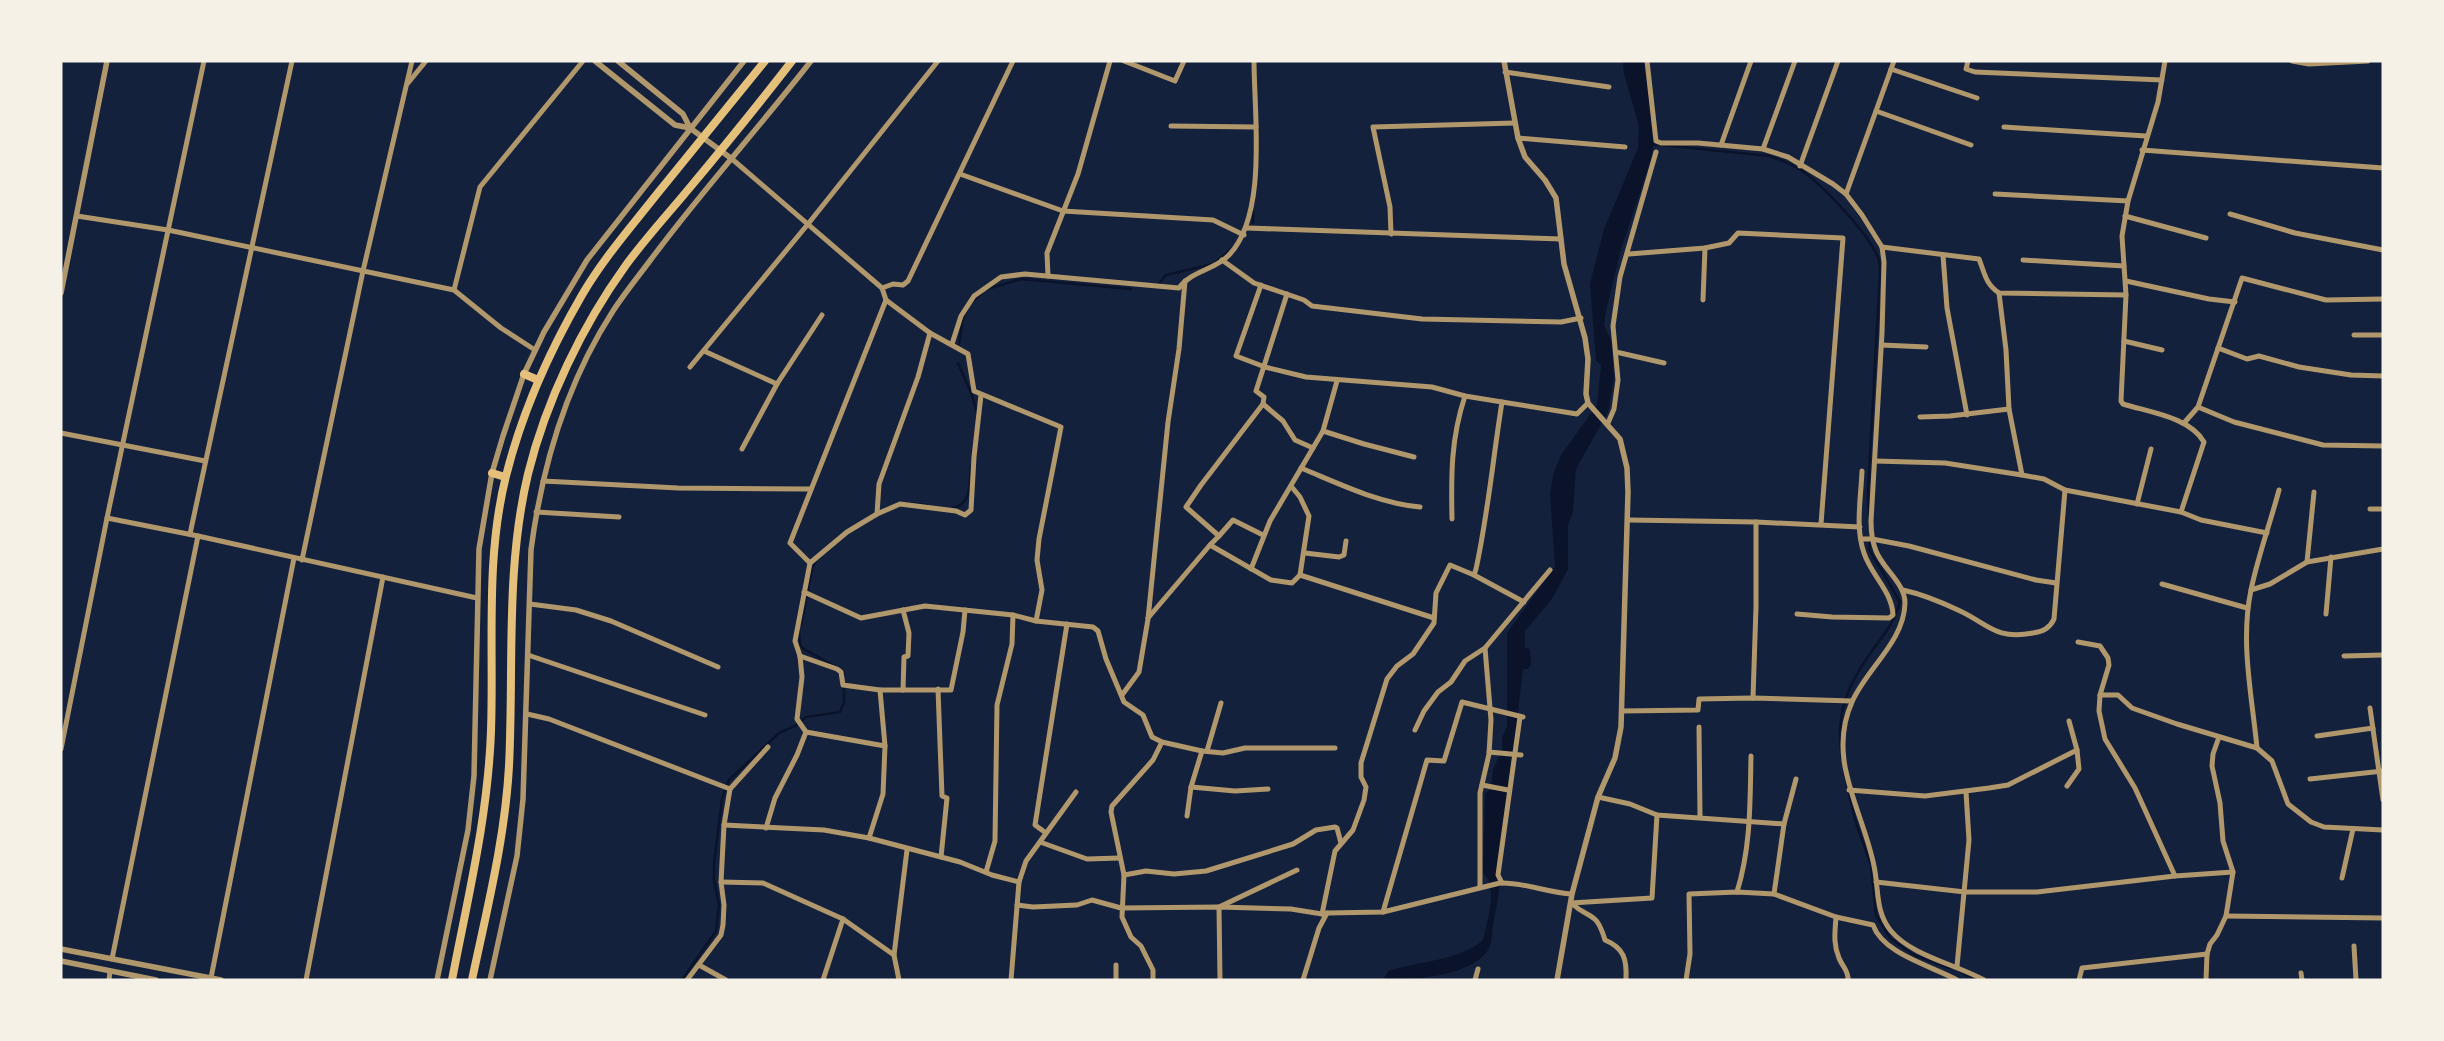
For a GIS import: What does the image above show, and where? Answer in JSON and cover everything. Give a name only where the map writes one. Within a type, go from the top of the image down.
[{"type":"highway","points":[[452,980],[480,841],[487,788],[491,732],[493,562],[505,477],[522,420],[538,380],[583,293],[618,242],[765,61]]},
{"type":"highway","points":[[472,980],[499,856],[506,801],[510,727],[513,568],[528,473],[556,393],[595,314],[626,265],[792,61]]},
{"type":"highway","points":[[524,374],[538,380]]},
{"type":"highway","points":[[492,474],[505,477]]},
{"type":"street","points":[[61,293],[107,61]]},
{"type":"street","points":[[61,749],[122,445],[204,61]]},
{"type":"street","points":[[190,534],[292,61]]},
{"type":"street","points":[[302,560],[364,270],[412,61]]},
{"type":"street","points":[[407,85],[426,61]]},
{"type":"street","points":[[454,290],[480,187],[583,61]]},
{"type":"street","points":[[595,61],[675,125],[690,128]]},
{"type":"street","points":[[618,61],[683,114],[690,128],[732,159],[882,288],[886,300],[930,333],[968,354],[974,391],[981,396],[1061,427],[1039,539],[1037,560],[1042,590],[1036,621]]},
{"type":"street","points":[[437,980],[468,830],[474,776],[479,549],[492,474],[524,374],[535,350],[587,260],[744,61]]},
{"type":"street","points":[[490,980],[517,856],[523,799],[532,550],[536,512],[562,414],[586,362],[613,311],[676,226],[811,61]]},
{"type":"street","points":[[690,367],[808,224],[938,61]]},
{"type":"street","points":[[882,288],[894,284],[902,285],[908,281],[1013,61]]},
{"type":"street","points":[[1048,276],[1047,253],[1078,174],[1110,61]]},
{"type":"street","points":[[1124,61],[1175,81],[1184,61]]},
{"type":"street","points":[[952,344],[961,316],[974,296],[1001,277],[1025,274],[1179,288],[1185,280],[1222,260],[1244,235],[1247,228],[1255,178],[1254,61]]},
{"type":"street","points":[[1504,61],[1518,138],[1525,158],[1545,180],[1556,198],[1564,264],[1581,318],[1588,360],[1586,394],[1588,403],[1607,422],[1620,439],[1627,468],[1629,520],[1621,727],[1615,758],[1598,797],[1572,894],[1557,980]]},
{"type":"street","points":[[1646,61],[1656,141],[1661,143],[1721,145],[1763,149],[1788,157],[1846,194],[1882,247],[1884,262],[1882,345],[1872,539],[1876,552],[1887,571],[1902,590],[1905,601],[1903,620],[1892,642],[1861,683],[1842,726],[1843,751],[1850,790],[1874,866],[1882,919],[1891,932],[1906,945],[1957,966],[1984,980]]},
{"type":"street","points":[[1721,145],[1751,61]]},
{"type":"street","points":[[1763,149],[1795,61]]},
{"type":"street","points":[[1800,166],[1838,61]]},
{"type":"street","points":[[1846,194],[1894,61]]},
{"type":"street","points":[[1968,61],[1966,69],[1975,72],[2162,80]]},
{"type":"street","points":[[2165,61],[2158,102],[2146,136],[2128,201],[2122,236],[2126,295],[2121,403],[2184,424],[2200,435],[2204,442],[2180,512]]},
{"type":"street","points":[[2292,61],[2309,64],[2368,61]]},
{"type":"street","points":[[1891,69],[1977,98]]},
{"type":"street","points":[[1505,72],[1609,87]]},
{"type":"street","points":[[1876,111],[1971,145]]},
{"type":"street","points":[[1390,234],[1390,206],[1373,127],[1515,123]]},
{"type":"street","points":[[1171,126],[1256,127]]},
{"type":"street","points":[[2004,127],[2146,136]]},
{"type":"street","points":[[1518,138],[1625,147]]},
{"type":"street","points":[[2142,150],[2383,168]]},
{"type":"street","points":[[1607,422],[1614,409],[1618,380],[1614,312],[1620,278],[1629,254],[1656,152]]},
{"type":"street","points":[[960,174],[1063,212],[1213,220],[1244,235]]},
{"type":"street","points":[[1995,194],[2128,201]]},
{"type":"street","points":[[2230,214],[2296,232],[2383,250]]},
{"type":"street","points":[[77,216],[168,230],[454,290],[501,328],[535,350]]},
{"type":"street","points":[[2125,216],[2206,238]]},
{"type":"street","points":[[1247,228],[1561,239]]},
{"type":"street","points":[[1629,254],[1705,248],[1729,242],[1738,232],[1843,238],[1822,524]]},
{"type":"street","points":[[1882,247],[1979,259],[1984,277],[1990,286],[1999,293],[2126,295]]},
{"type":"street","points":[[1703,300],[1705,248]]},
{"type":"street","points":[[1943,256],[1947,308],[1967,415]]},
{"type":"street","points":[[1222,260],[1254,283],[1304,300],[1312,306],[1422,319],[1561,322],[1581,318]]},
{"type":"street","points":[[2023,260],[2124,266]]},
{"type":"street","points":[[2184,424],[2198,407],[2242,278],[2326,300],[2383,298]]},
{"type":"street","points":[[1122,694],[1139,672],[1148,619],[1168,422],[1179,349],[1185,280]]},
{"type":"street","points":[[2126,281],[2209,299],[2235,302]]},
{"type":"street","points":[[1261,285],[1236,356],[1265,367],[1306,377],[1337,381],[1432,387],[1465,396],[1576,414],[1588,403]]},
{"type":"street","points":[[1999,293],[2006,350],[2010,409],[2022,475]]},
{"type":"street","points":[[1219,536],[1186,507],[1264,404],[1264,397],[1256,391],[1287,294]]},
{"type":"street","points":[[810,563],[790,543],[886,300]]},
{"type":"street","points":[[742,449],[776,384],[822,315]]},
{"type":"street","points":[[876,514],[879,484],[918,377],[930,333]]},
{"type":"street","points":[[2354,335],[2383,335]]},
{"type":"street","points":[[2124,341],[2162,350]]},
{"type":"street","points":[[1882,345],[1926,347]]},
{"type":"street","points":[[2218,348],[2247,358],[2259,356],[2299,366],[2351,375],[2383,376]]},
{"type":"street","points":[[704,351],[776,384]]},
{"type":"street","points":[[1616,352],[1664,363]]},
{"type":"street","points":[[1251,569],[1263,535],[1323,430],[1337,381]]},
{"type":"street","points":[[885,746],[806,732],[797,719],[802,677],[800,656],[795,641],[810,563],[847,532],[876,514],[900,504],[956,511],[965,515],[971,510],[974,457],[981,396]]},
{"type":"street","points":[[1452,519],[1452,451],[1456,423],[1465,396]]},
{"type":"street","points":[[1474,575],[1487,519],[1490,477],[1502,402]]},
{"type":"street","points":[[1264,404],[1282,421],[1295,440],[1313,448]]},
{"type":"street","points":[[2198,407],[2234,422],[2322,445],[2383,446]]},
{"type":"street","points":[[1920,417],[1967,415],[2010,409]]},
{"type":"street","points":[[1323,430],[1364,444],[1414,457]]},
{"type":"street","points":[[61,433],[204,462]]},
{"type":"street","points":[[2137,504],[2151,449]]},
{"type":"street","points":[[1875,461],[1945,463],[2044,479],[2065,490],[2180,512],[2201,520],[2267,534]]},
{"type":"street","points":[[1301,468],[1382,500],[1420,507]]},
{"type":"street","points":[[1797,614],[1832,618],[1892,617],[1892,602],[1868,564],[1861,539],[1862,471]]},
{"type":"street","points":[[543,481],[678,488],[810,489]]},
{"type":"street","points":[[1210,544],[1271,580],[1292,583],[1300,575],[1309,516],[1300,497],[1291,486]]},
{"type":"street","points":[[1902,590],[1957,609],[1992,631],[2004,635],[2019,636],[2039,632],[2051,626],[2054,619],[2065,490]]},
{"type":"street","points":[[2257,748],[2246,654],[2247,608],[2262,545],[2267,534],[2279,490]]},
{"type":"street","points":[[2307,562],[2314,492]]},
{"type":"street","points":[[2370,509],[2383,509]]},
{"type":"street","points":[[536,512],[619,517]]},
{"type":"street","points":[[107,518],[190,534],[477,598]]},
{"type":"street","points":[[1148,619],[1210,544],[1233,520],[1263,535]]},
{"type":"street","points":[[1629,520],[1822,524],[1860,527]]},
{"type":"street","points":[[1752,698],[1756,616],[1756,522]]},
{"type":"street","points":[[112,959],[198,536]]},
{"type":"street","points":[[1861,539],[1872,539],[1909,546],[2036,580],[2056,583]]},
{"type":"street","points":[[1305,552],[1339,557],[1344,555],[1346,541]]},
{"type":"street","points":[[2251,590],[2270,584],[2307,562],[2383,549]]},
{"type":"street","points":[[2326,614],[2331,557]]},
{"type":"street","points":[[211,978],[294,558]]},
{"type":"street","points":[[1303,980],[1324,914],[1335,851],[1353,830],[1364,800],[1366,787],[1361,777],[1361,763],[1387,679],[1397,666],[1413,654],[1434,623],[1436,593],[1450,565],[1474,575],[1524,602]]},
{"type":"street","points":[[1415,730],[1424,711],[1438,692],[1450,682],[1465,661],[1485,648],[1550,570]]},
{"type":"street","points":[[1300,575],[1324,581],[1434,618]]},
{"type":"street","points":[[306,980],[383,577]]},
{"type":"street","points":[[2162,584],[2247,608]]},
{"type":"street","points":[[804,592],[860,618],[925,606],[1013,615],[1036,621],[1093,627],[1098,631],[1106,659],[1124,702],[1143,715],[1152,737],[1162,742],[1204,751],[1223,752],[1245,748],[1335,748]]},
{"type":"street","points":[[530,604],[576,610],[611,621],[718,667]]},
{"type":"street","points":[[903,610],[910,640],[908,656],[904,657],[903,690]]},
{"type":"street","points":[[800,656],[837,669],[841,672],[843,685],[880,690],[952,690],[965,610]]},
{"type":"street","points":[[986,872],[995,840],[997,706],[1012,644],[1013,615]]},
{"type":"street","points":[[1046,832],[1035,825],[1036,812],[1049,747],[1055,689],[1067,624]]},
{"type":"street","points":[[2078,642],[2100,646],[2108,658],[2109,665],[2100,695],[2099,711],[2105,739],[2135,788],[2175,876]]},
{"type":"street","points":[[1482,886],[1478,830],[1484,785],[1492,752],[1485,648]]},
{"type":"street","points":[[528,655],[705,715]]},
{"type":"street","points":[[2344,656],[2383,655]]},
{"type":"street","points":[[938,689],[942,796],[947,798],[941,857]]},
{"type":"street","points":[[869,838],[883,794],[885,746],[880,690]]},
{"type":"street","points":[[2100,695],[2118,695],[2132,708],[2257,748],[2272,761],[2288,804],[2311,822],[2324,827],[2383,830]]},
{"type":"street","points":[[1622,711],[1698,710],[1699,699],[1752,698],[1852,702]]},
{"type":"street","points":[[1383,912],[1427,760],[1444,761],[1462,702],[1490,711],[1521,717],[1518,755],[1508,790],[1498,875],[1501,883]]},
{"type":"street","points":[[1187,816],[1191,787],[1221,703]]},
{"type":"street","points":[[2370,708],[2381,771],[2383,800]]},
{"type":"street","points":[[527,714],[549,719],[730,789]]},
{"type":"street","points":[[2067,786],[2078,769],[2076,750],[2069,721]]},
{"type":"street","points":[[1699,727],[1700,817]]},
{"type":"street","points":[[2317,736],[2373,728]]},
{"type":"street","points":[[766,828],[774,798],[797,755],[806,732]]},
{"type":"street","points":[[2206,980],[2207,954],[2210,944],[2217,935],[2226,916],[2233,872],[2223,841],[2220,803],[2212,766],[2218,737]]},
{"type":"street","points":[[1154,980],[1153,970],[1141,946],[1131,937],[1122,917],[1124,875],[1111,812],[1112,806],[1153,760],[1162,742]]},
{"type":"street","points":[[687,980],[720,935],[724,905],[720,882],[724,825],[730,789],[768,747]]},
{"type":"street","points":[[1850,790],[1925,796],[2008,785],[2076,750]]},
{"type":"street","points":[[1492,752],[1518,755]]},
{"type":"street","points":[[1737,892],[1745,868],[1751,821],[1752,756]]},
{"type":"street","points":[[2310,779],[2381,771]]},
{"type":"street","points":[[1774,894],[1784,824],[1796,779]]},
{"type":"street","points":[[1484,785],[1508,790]]},
{"type":"street","points":[[1191,787],[1218,790],[1268,789]]},
{"type":"street","points":[[1011,980],[1019,882],[1026,860],[1076,792]]},
{"type":"street","points":[[1957,966],[1969,840],[1966,792]]},
{"type":"street","points":[[1598,797],[1630,804],[1657,816],[1700,817],[1784,824]]},
{"type":"street","points":[[1571,904],[1652,898],[1657,816]]},
{"type":"street","points":[[724,825],[824,830],[869,838],[907,850],[941,857],[1019,882]]},
{"type":"street","points":[[1124,875],[1146,871],[1174,874],[1206,871],[1293,844],[1316,830],[1335,827],[1338,828],[1341,843]]},
{"type":"street","points":[[2342,878],[2353,829]]},
{"type":"street","points":[[1040,842],[1086,859],[1120,858]]},
{"type":"street","points":[[899,980],[894,955],[907,850]]},
{"type":"street","points":[[1219,907],[1297,870]]},
{"type":"street","points":[[1876,882],[1965,892],[2037,892],[2175,876],[2233,872]]},
{"type":"street","points":[[720,882],[764,883],[843,919],[894,955]]},
{"type":"street","points":[[1017,906],[1077,906],[1092,900],[1121,908],[1219,907],[1290,909],[1324,914],[1383,912],[1464,893],[1482,886],[1512,882],[1559,894],[1572,894]]},
{"type":"street","points":[[1686,980],[1690,954],[1689,894],[1737,892],[1774,894],[1836,917],[1873,925],[1876,935],[1887,944],[1912,959],[1957,980]]},
{"type":"street","points":[[1571,904],[1578,910],[1593,916],[1600,923],[1605,940],[1619,946],[1623,954],[1626,980]]},
{"type":"street","points":[[1219,907],[1220,980]]},
{"type":"street","points":[[2226,916],[2383,918]]},
{"type":"street","points":[[1836,917],[1834,940],[1840,961],[1848,972],[1848,980]]},
{"type":"street","points":[[823,980],[843,919]]},
{"type":"street","points":[[2354,946],[2356,980]]},
{"type":"street","points":[[61,949],[221,980]]},
{"type":"street","points":[[2079,980],[2082,968],[2207,954]]},
{"type":"street","points":[[61,962],[156,980]]},
{"type":"street","points":[[699,965],[726,980]]},
{"type":"street","points":[[1116,965],[1116,980]]},
{"type":"street","points":[[1475,980],[1478,969]]},
{"type":"street","points":[[108,980],[110,971]]},
{"type":"street","points":[[183,980],[185,973]]},
{"type":"street","points":[[2302,973],[2302,980]]},
{"type":"water","points":[[1623,61],[1644,61],[1654,138],[1652,157],[1621,249],[1606,311],[1604,325],[1612,343],[1614,379],[1608,412],[1576,469],[1573,512],[1568,525],[1568,569],[1552,599],[1525,631],[1525,648],[1530,649],[1531,664],[1528,669],[1523,669],[1499,877],[1499,893],[1491,943],[1483,956],[1472,964],[1458,970],[1442,975],[1383,980],[1388,971],[1451,956],[1474,947],[1483,940],[1491,895],[1488,879],[1483,873],[1485,794],[1491,789],[1493,769],[1502,750],[1502,738],[1507,726],[1507,633],[1555,566],[1550,493],[1554,472],[1561,455],[1597,405],[1601,365],[1596,361],[1590,284],[1604,229],[1638,148],[1639,126],[1624,74]]},
{"type":"waterway","points":[[1652,144],[1769,156],[1791,164],[1804,172],[1834,200],[1856,224],[1873,247],[1879,259],[1880,273],[1868,491],[1869,514]]},
{"type":"waterway","points":[[1253,212],[1253,223]]},
{"type":"waterway","points":[[1158,285],[1166,275],[1213,264],[1229,251]]},
{"type":"waterway","points":[[987,289],[1021,279],[1131,289]]},
{"type":"waterway","points":[[972,302],[981,294]]},
{"type":"waterway","points":[[959,344],[963,318],[967,311]]},
{"type":"waterway","points":[[958,363],[972,395],[977,413]]},
{"type":"waterway","points":[[953,508],[964,502],[967,497],[971,466]]},
{"type":"waterway","points":[[906,503],[927,505]]},
{"type":"waterway","points":[[1842,759],[1840,729],[1849,689],[1863,664],[1885,634],[1900,602],[1869,549],[1870,540]]},
{"type":"waterway","points":[[801,625],[812,569],[816,560]]},
{"type":"waterway","points":[[799,630],[800,645],[843,671],[844,675]]},
{"type":"waterway","points":[[682,980],[716,931],[719,905],[714,880],[714,864],[722,799],[729,780],[779,733],[795,726],[806,717],[840,712],[844,702],[844,685]]},
{"type":"waterway","points":[[1844,772],[1855,820],[1871,865],[1876,915],[1890,938],[1914,955],[1950,968]]},
{"type":"waterway","points":[[1962,973],[1977,980]]}]
